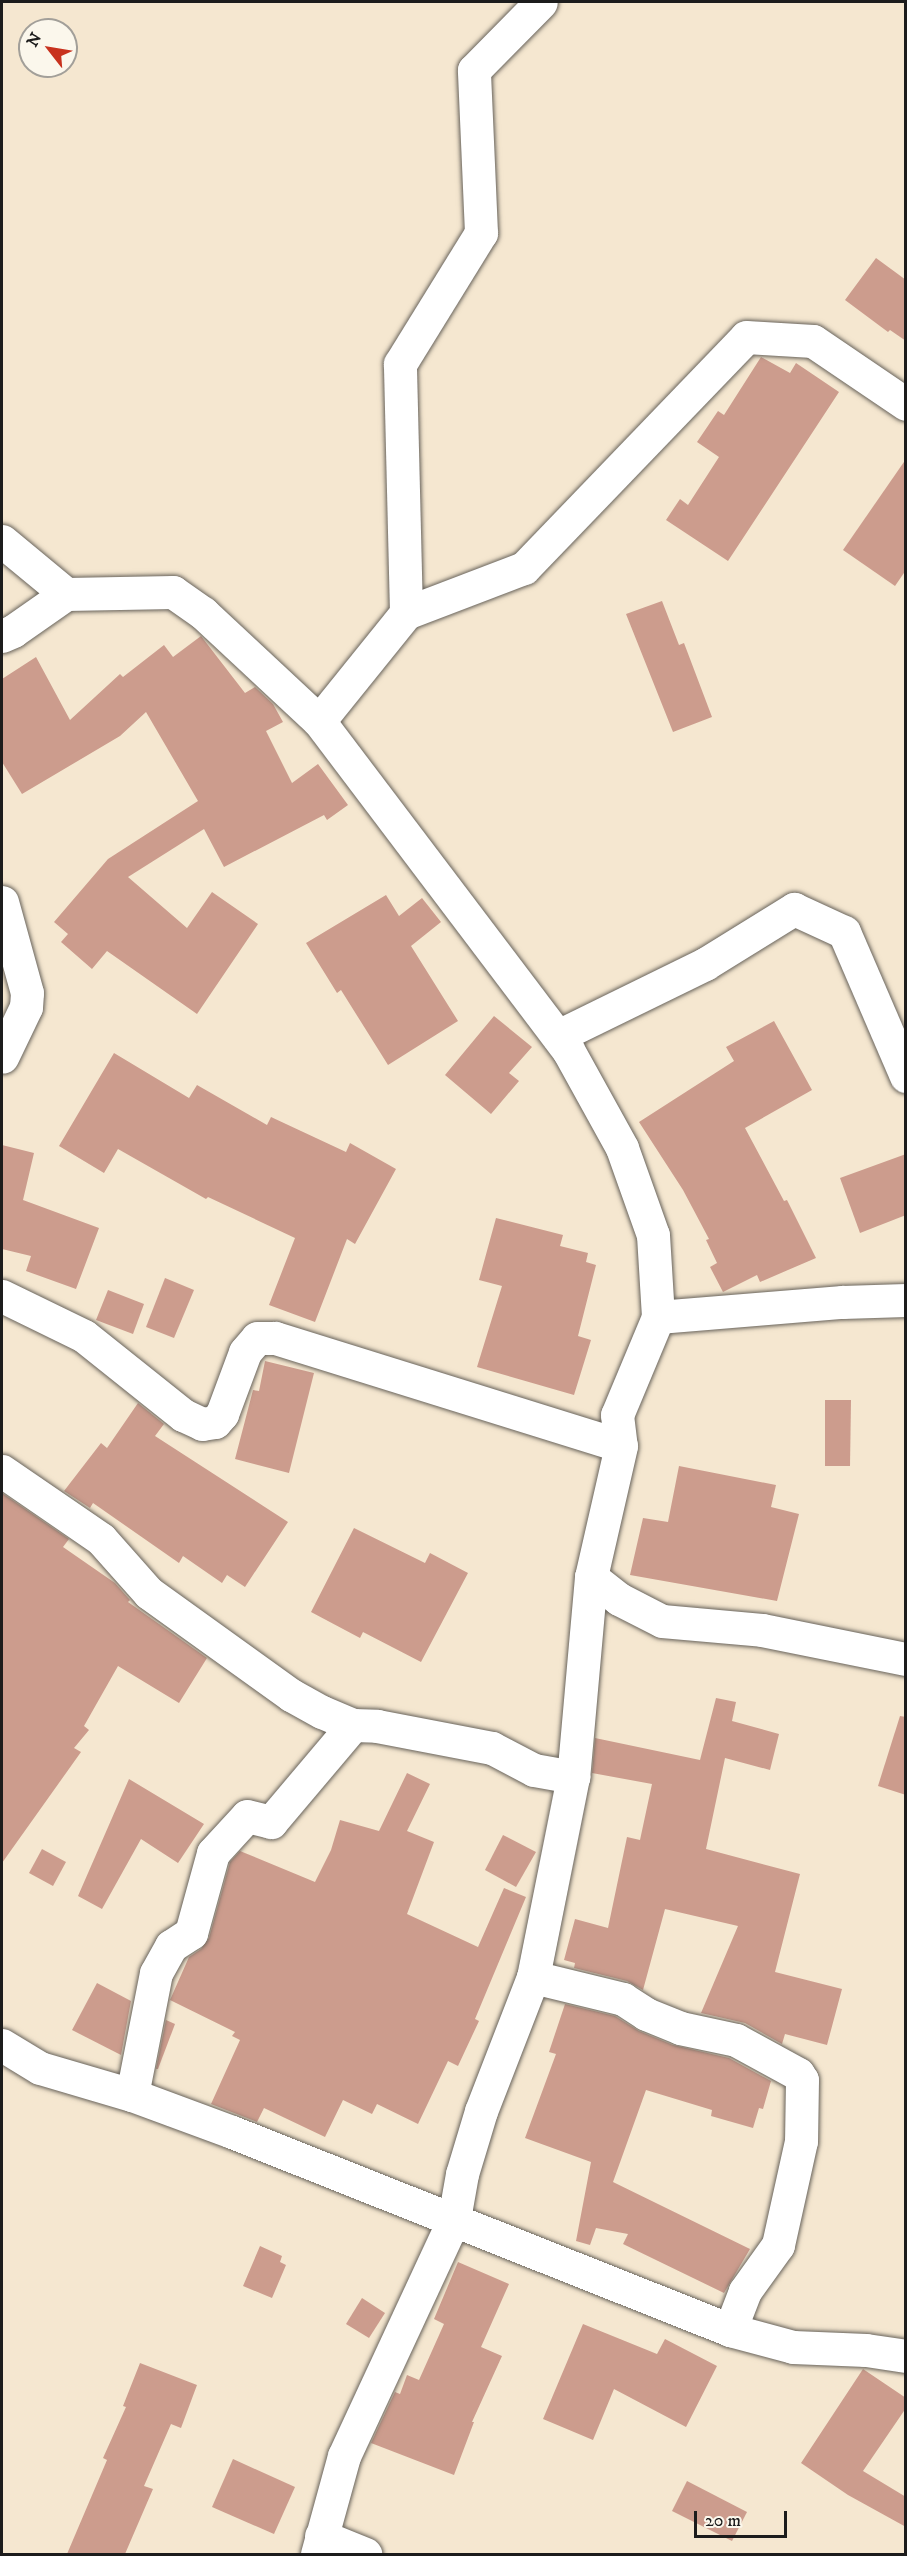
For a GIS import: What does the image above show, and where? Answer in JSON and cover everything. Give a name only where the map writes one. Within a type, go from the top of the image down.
[{"type":"street","points":[[406,614],[400,364],[481,233],[474,70],[538,2]]},
{"type":"street","points":[[319,721],[406,614],[524,568],[746,337],[813,341],[906,404]]},
{"type":"street","points":[[2,542],[66,594]]},
{"type":"street","points":[[2,636],[13,631],[66,594],[173,592],[204,613],[319,721],[558,1036],[622,1148],[653,1235],[658,1317],[617,1415],[621,1446],[591,1577],[573,1777],[533,1977],[481,2111],[462,2174],[454,2219],[344,2456],[319,2545],[365,2554]]},
{"type":"street","points":[[2,902],[27,993],[26,1007],[2,1057]]},
{"type":"street","points":[[558,1036],[705,964],[794,909],[844,932],[906,1076]]},
{"type":"street","points":[[2,1296],[84,1336],[183,1414],[202,1424],[215,1422],[222,1414],[245,1352],[257,1338],[275,1338],[621,1446]]},
{"type":"street","points":[[658,1317],[842,1302],[906,1300]]},
{"type":"street","points":[[2,1471],[101,1539],[149,1593],[291,1695],[353,1725],[377,1726],[492,1748],[534,1770],[573,1777]]},
{"type":"street","points":[[591,1577],[619,1599],[662,1621],[762,1630],[906,1659]]},
{"type":"street","points":[[132,2095],[156,1972],[171,1946],[191,1933],[213,1852],[247,1816],[271,1822],[353,1725]]},
{"type":"street","points":[[533,1977],[622,1999],[646,2014],[680,2028],[736,2040],[798,2074],[802,2080],[801,2141],[778,2245],[745,2291],[730,2330]]},
{"type":"street","points":[[2,2045],[40,2068],[132,2095],[454,2219],[730,2330],[793,2347],[866,2350],[906,2356]]},
{"type":"building","points":[[876,258],[906,280],[906,341],[890,330],[888,332],[845,300]]},
{"type":"building","points":[[761,357],[790,373],[796,363],[839,392],[728,561],[666,520],[680,499],[688,505],[719,457],[697,442],[718,411],[724,415]]},
{"type":"building","points":[[906,459],[906,570],[895,586],[843,550]]},
{"type":"building","points":[[662,601],[679,645],[684,643],[712,717],[673,732],[626,614]]},
{"type":"building","points":[[201,636],[245,693],[255,687],[273,704],[283,722],[266,731],[292,783],[318,764],[348,805],[327,820],[324,815],[224,867],[204,829],[128,877],[187,928],[212,892],[258,924],[197,1014],[107,951],[92,969],[61,942],[68,934],[54,922],[108,859],[198,801],[146,712],[120,736],[22,794],[2,762],[2,679],[36,657],[70,720],[120,674],[123,677],[164,645],[173,657]]},
{"type":"building","points":[[386,895],[399,916],[422,898],[441,922],[411,946],[458,1021],[388,1065],[341,990],[337,993],[306,943]]},
{"type":"building","points":[[494,1016],[532,1047],[509,1073],[519,1081],[491,1114],[445,1075]]},
{"type":"building","points":[[774,1021],[812,1090],[745,1128],[784,1201],[787,1200],[816,1258],[760,1282],[757,1275],[723,1292],[710,1267],[717,1263],[706,1240],[709,1239],[683,1190],[639,1122],[734,1061],[726,1047]]},
{"type":"building","points":[[114,1053],[189,1098],[197,1085],[267,1125],[271,1117],[346,1152],[350,1143],[396,1169],[355,1244],[347,1239],[315,1322],[269,1305],[295,1238],[208,1197],[206,1199],[118,1149],[104,1173],[59,1146]]},
{"type":"building","points":[[2,1145],[34,1153],[23,1200],[99,1228],[76,1289],[26,1271],[31,1256],[2,1249]]},
{"type":"building","points":[[906,1154],[906,1215],[860,1233],[840,1178]]},
{"type":"building","points":[[496,1218],[563,1235],[560,1246],[588,1253],[586,1262],[596,1265],[578,1336],[591,1340],[574,1395],[477,1367],[502,1286],[479,1280]]},
{"type":"building","points":[[165,1278],[194,1290],[174,1338],[146,1327]]},
{"type":"building","points":[[108,1290],[144,1304],[133,1334],[96,1320]]},
{"type":"building","points":[[265,1361],[314,1373],[289,1473],[235,1459],[253,1390],[259,1391]]},
{"type":"building","points":[[825,1400],[851,1400],[850,1466],[825,1466]]},
{"type":"building","points":[[138,1403],[164,1424],[155,1436],[288,1522],[245,1587],[227,1575],[222,1583],[183,1556],[179,1563],[93,1503],[90,1508],[64,1491],[101,1443],[107,1448]]},
{"type":"building","points":[[679,1466],[776,1485],[771,1507],[799,1514],[777,1601],[630,1575],[643,1518],[668,1522]]},
{"type":"building","points":[[2,1493],[69,1539],[63,1547],[115,1583],[130,1600],[128,1602],[207,1658],[179,1703],[118,1666],[84,1726],[89,1730],[74,1748],[81,1752],[2,1863]]},
{"type":"building","points":[[354,1528],[425,1563],[430,1553],[468,1573],[421,1662],[363,1632],[360,1638],[311,1612]]},
{"type":"building","points":[[716,1698],[736,1702],[732,1721],[779,1734],[770,1770],[725,1758],[706,1849],[800,1874],[775,1972],[842,1989],[827,2045],[785,2034],[782,2044],[745,2023],[701,2013],[738,1926],[665,1909],[643,1990],[627,1981],[574,1968],[575,1963],[564,1960],[575,1919],[608,1928],[627,1837],[640,1840],[652,1784],[592,1773],[595,1738],[700,1760]]},
{"type":"building","points":[[900,1716],[906,1717],[906,1795],[878,1786]]},
{"type":"building","points":[[407,1773],[430,1784],[407,1831],[434,1842],[407,1914],[478,1947],[504,1888],[526,1897],[475,2019],[479,2021],[458,2066],[448,2061],[418,2124],[377,2104],[372,2114],[343,2100],[325,2137],[264,2108],[257,2122],[211,2104],[240,2040],[232,2036],[235,2032],[170,2000],[189,1957],[201,1949],[209,1938],[230,1862],[240,1851],[315,1882],[331,1850],[340,1820],[379,1831]]},
{"type":"building","points":[[129,1779],[204,1824],[178,1863],[141,1839],[102,1909],[78,1896]]},
{"type":"building","points":[[503,1835],[536,1852],[516,1887],[485,1870]]},
{"type":"building","points":[[42,1849],[66,1862],[53,1886],[29,1873]]},
{"type":"building","points":[[97,1983],[131,2001],[121,2055],[72,2030]]},
{"type":"building","points":[[565,2004],[615,2016],[639,2031],[673,2045],[729,2058],[771,2081],[763,2109],[759,2108],[753,2128],[711,2116],[712,2110],[646,2090],[613,2182],[750,2249],[724,2293],[623,2244],[628,2234],[596,2228],[590,2245],[576,2241],[591,2162],[525,2138],[556,2054],[549,2052]]},
{"type":"building","points":[[166,2020],[175,2024],[158,2069],[156,2069]]},
{"type":"building","points":[[260,2246],[282,2256],[280,2262],[286,2265],[272,2298],[243,2286]]},
{"type":"building","points":[[458,2262],[509,2284],[481,2347],[502,2356],[472,2422],[474,2422],[454,2475],[371,2443],[395,2392],[400,2394],[407,2375],[419,2380],[444,2324],[434,2319]]},
{"type":"building","points":[[362,2298],[385,2313],[369,2338],[346,2324]]},
{"type":"building","points":[[583,2324],[657,2354],[665,2339],[717,2366],[686,2427],[614,2389],[593,2440],[543,2419]]},
{"type":"building","points":[[140,2363],[197,2385],[181,2428],[171,2424],[144,2486],[153,2489],[125,2554],[67,2554],[107,2460],[103,2458],[126,2407],[123,2406]]},
{"type":"building","points":[[863,2369],[906,2398],[906,2408],[863,2471],[906,2497],[906,2527],[848,2495],[801,2463]]},
{"type":"building","points":[[233,2459],[295,2487],[274,2534],[212,2507]]},
{"type":"building","points":[[687,2481],[747,2512],[732,2541],[672,2511]]}]
